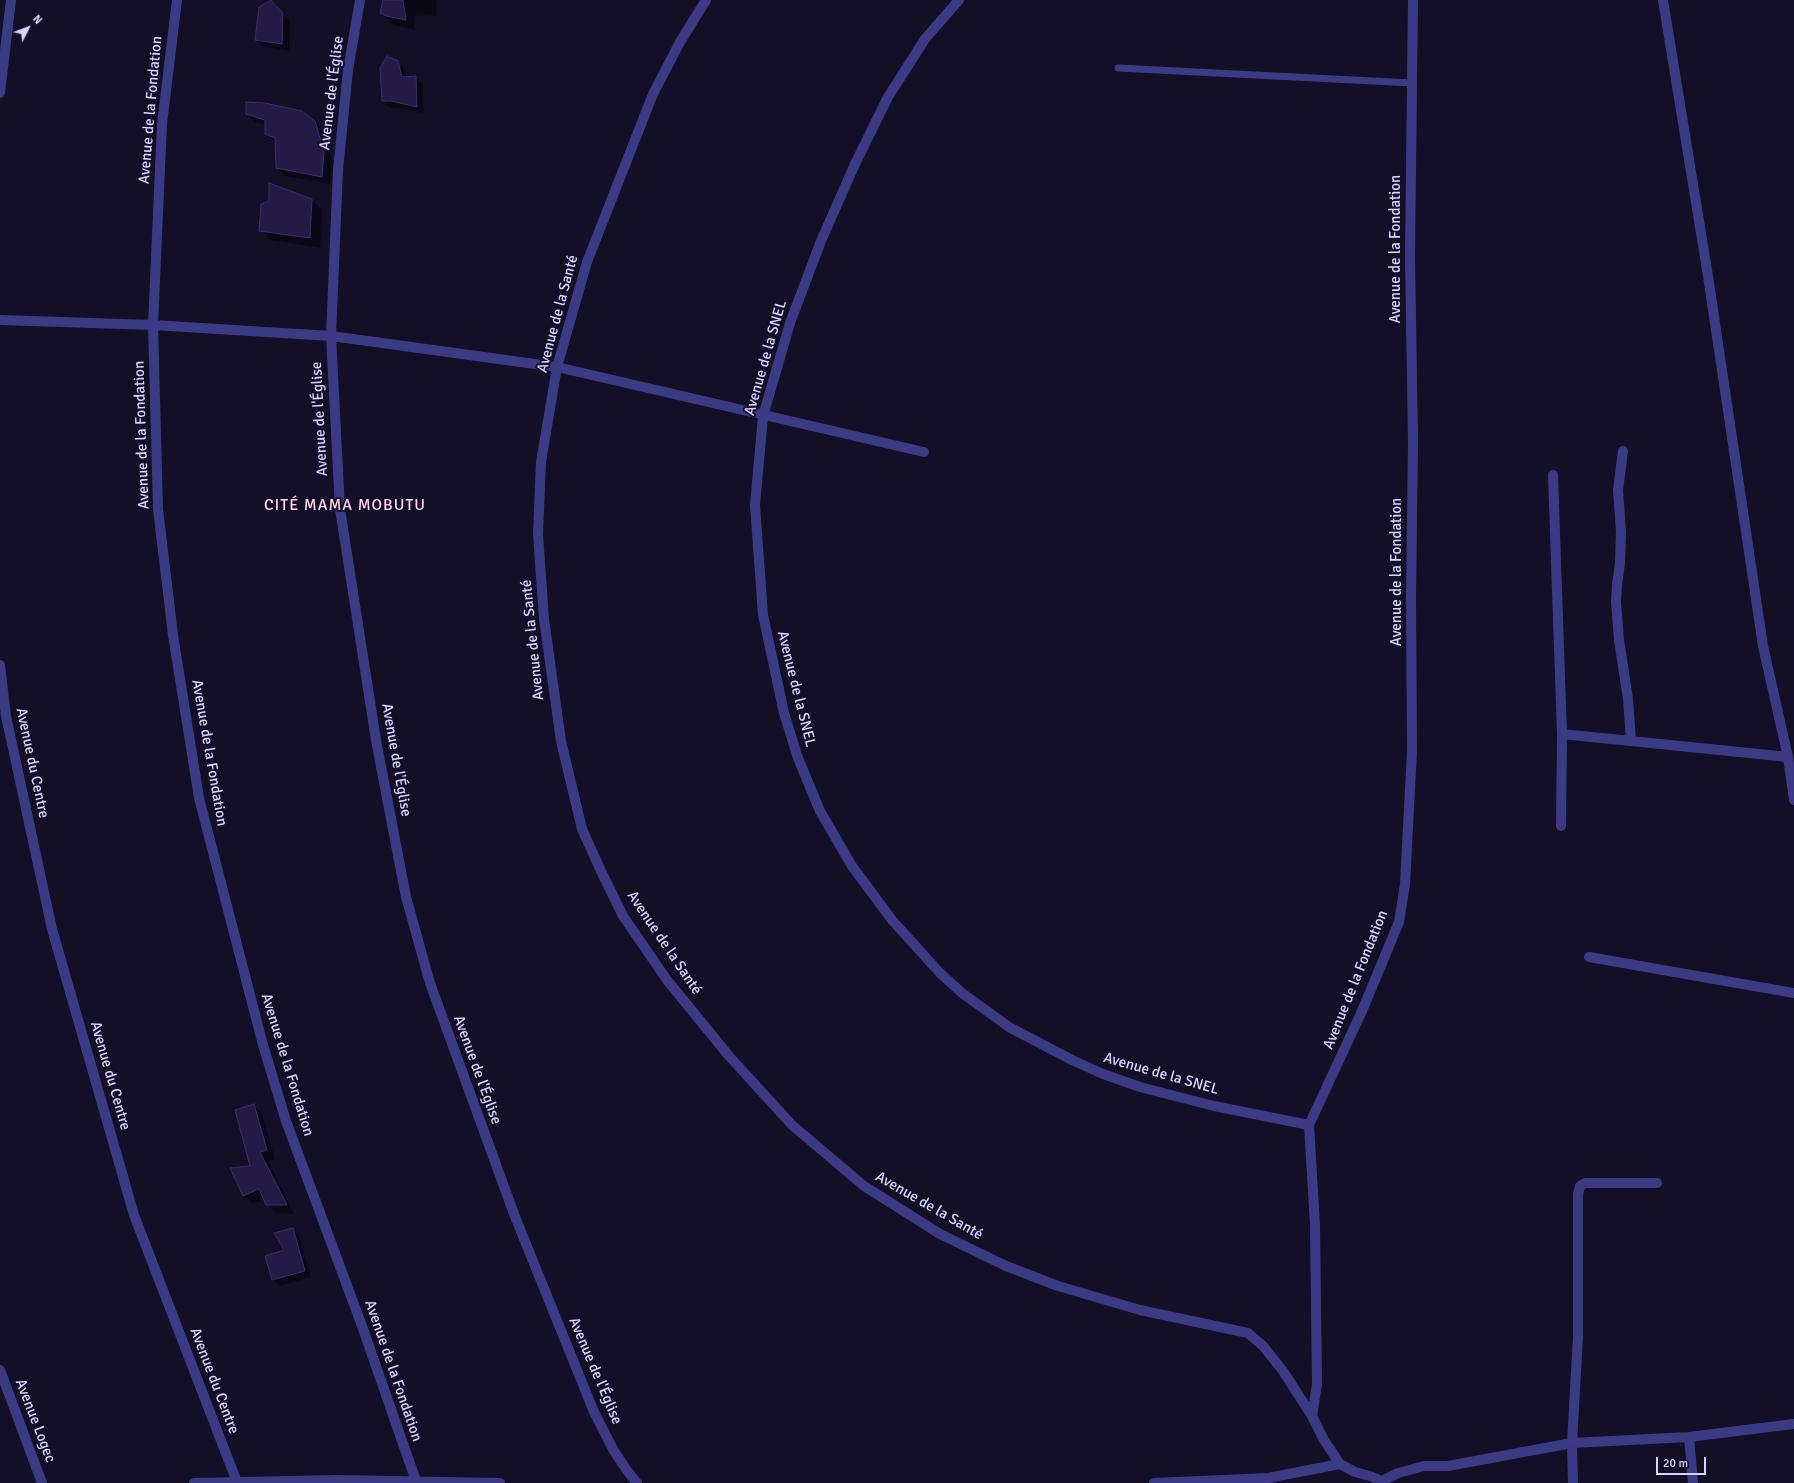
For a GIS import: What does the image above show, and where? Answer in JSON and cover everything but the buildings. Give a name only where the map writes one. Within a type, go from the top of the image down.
[{"type":"street","points":[[0,93],[11,0]]},
{"type":"street","name":"Avenue de la Fondation","points":[[177,0],[162,124],[153,325],[158,509],[173,635],[199,798],[263,1045],[286,1120],[362,1326],[416,1481]]},
{"type":"street","name":"Avenue de l'Église","points":[[360,0],[348,70],[338,170],[331,336],[340,509],[376,740],[406,897],[430,983],[514,1214],[594,1412],[614,1451],[636,1483]]},
{"type":"street","name":"Avenue de la Santé","points":[[706,0],[680,42],[653,94],[586,262],[557,366],[541,462],[538,534],[544,618],[561,741],[582,829],[623,916],[666,980],[729,1056],[792,1125],[864,1186],[940,1234],[1006,1266],[1058,1286],[1140,1310],[1248,1333],[1263,1346],[1282,1371],[1312,1416]]},
{"type":"street","name":"Avenue de la SNEL","points":[[959,0],[925,39],[908,65],[888,98],[855,164],[821,241],[790,323],[763,416],[755,506],[763,615],[784,713],[798,758],[820,811],[852,866],[892,920],[940,972],[962,993],[1009,1026],[1072,1060],[1103,1074],[1140,1087],[1214,1106],[1309,1125]]},
{"type":"street","name":"Avenue de la Fondation","points":[[1309,1125],[1362,1011],[1399,922],[1405,884],[1412,751],[1411,598],[1413,442],[1410,256],[1413,0]]},
{"type":"street","points":[[1663,0],[1712,299],[1763,646],[1788,758],[1794,800]]},
{"type":"street","points":[[0,320],[153,325],[331,336],[557,366],[763,416],[924,452]]},
{"type":"street","points":[[1624,451],[1618,490],[1621,532],[1620,563],[1616,585],[1616,602],[1628,699],[1631,741]]},
{"type":"street","points":[[1553,475],[1562,734],[1561,826]]},
{"type":"street","name":"Avenue du Centre","points":[[0,665],[6,716],[52,928],[134,1215],[237,1483]]},
{"type":"street","points":[[1562,734],[1788,758]]},
{"type":"street","points":[[1589,957],[1794,993]]},
{"type":"street","points":[[1309,1125],[1315,1225],[1318,1384],[1312,1416],[1324,1440],[1340,1464],[1355,1472],[1382,1482],[1398,1473],[1424,1466],[1448,1466],[1572,1443],[1689,1437],[1794,1424]]},
{"type":"street","points":[[1573,1483],[1572,1443],[1578,1336],[1578,1194],[1580,1186],[1585,1183],[1657,1183]]},
{"type":"street","name":"Avenue Logec","points":[[0,1370],[42,1483]]},
{"type":"street","points":[[1689,1437],[1693,1483]]},
{"type":"street","points":[[1154,1483],[1268,1480],[1340,1464]]},
{"type":"street","points":[[194,1483],[416,1481],[500,1483]]},
{"type":"lane","points":[[1118,68],[1412,83]]},
{"type":"district","name":"CITÉ MAMA MOBUTU","points":[[345,506]]}]
